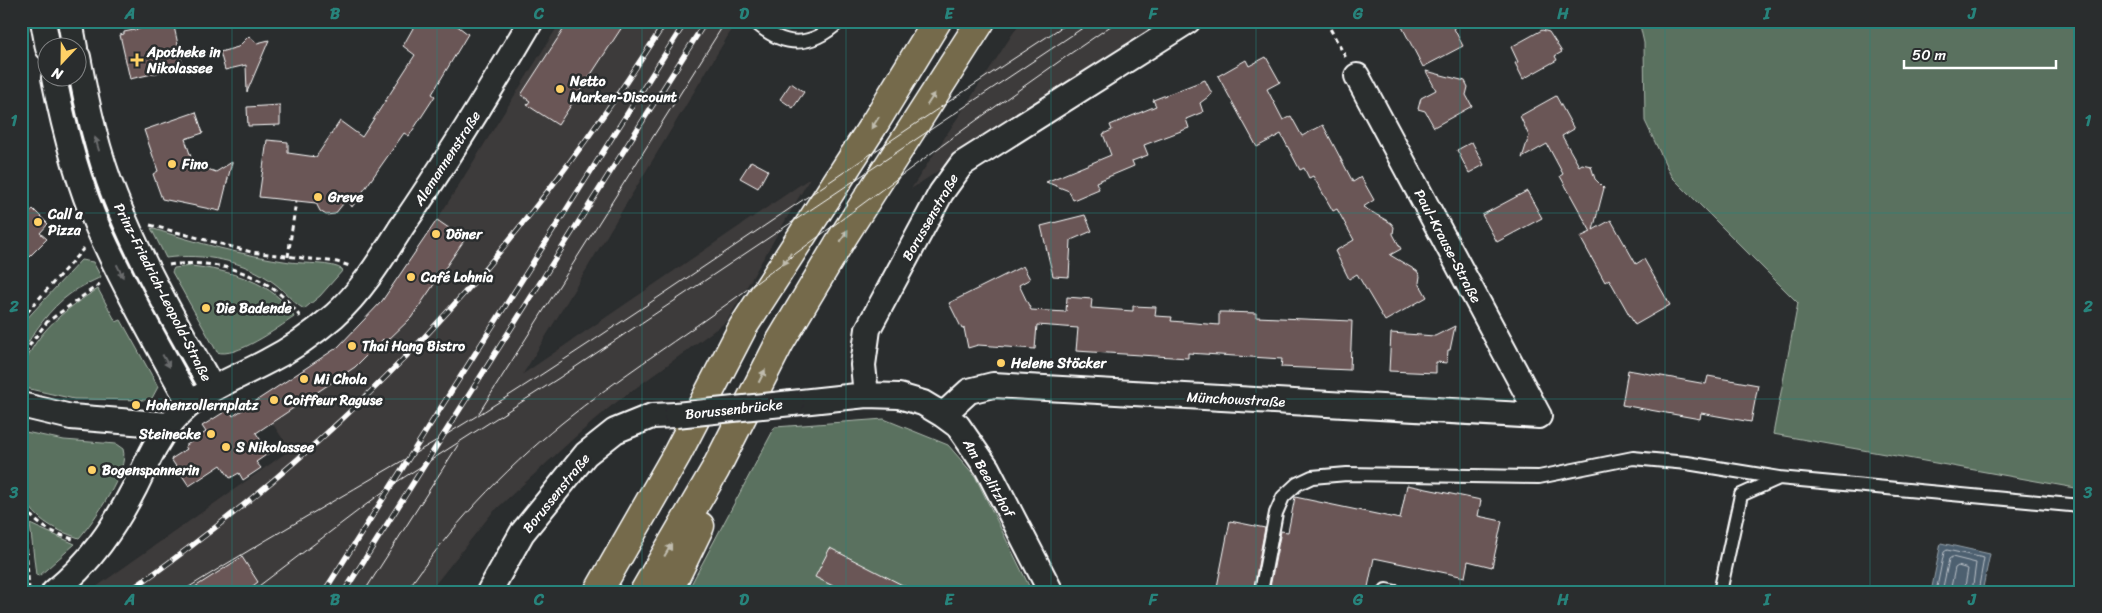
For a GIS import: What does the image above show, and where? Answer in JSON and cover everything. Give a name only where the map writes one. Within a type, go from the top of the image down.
[{"type":"highway","points":[[598,591],[677,454],[743,327],[873,126],[936,21]]},
{"type":"highway","points":[[644,592],[715,470],[780,342],[841,240],[981,21]]},
{"type":"highway","points":[[668,592],[711,504],[715,470]]},
{"type":"street","points":[[43,21],[46,38]]},
{"type":"street","points":[[70,21],[74,38]]},
{"type":"street","name":"Alemannenstraße","points":[[212,387],[270,360],[311,335],[336,314],[357,291],[432,182],[532,21]]},
{"type":"street","name":"Borussenstraße","points":[[866,395],[862,365],[868,329],[941,194],[962,164],[1188,21]]},
{"type":"street","name":"Paul-Krause-Straße","points":[[1357,76],[1540,416]]},
{"type":"street","name":"Prinz-Friedrich-Leopold-Straße","points":[[56,88],[68,139],[102,202],[172,316],[212,387]]},
{"type":"street","name":"Prinz-Friedrich-Leopold-Straße","points":[[84,88],[93,130],[102,202],[143,318],[190,404]]},
{"type":"street","name":"Münchowstraße","points":[[943,415],[970,391],[992,385],[1540,416]]},
{"type":"street","points":[[54,592],[80,570],[101,544],[136,485],[148,457],[170,425],[190,404],[212,387]]},
{"type":"street","name":"Borussenbrücke","points":[[676,415],[866,395]]},
{"type":"street","name":"Am Beelitzhof","points":[[866,395],[899,396],[923,403],[958,426],[987,468],[1051,592]]},
{"type":"street","points":[[21,406],[71,417],[170,425]]},
{"type":"street","name":"Borussenstraße","points":[[489,592],[522,534],[586,454],[615,431],[652,416],[676,415]]},
{"type":"lane","points":[[754,21],[766,33],[781,40],[796,43],[815,39],[830,31],[840,21]]},
{"type":"lane","points":[[1261,592],[1276,512],[1283,497],[1297,484],[1312,477],[1347,474],[1539,477],[1633,458],[1687,463],[1779,478],[2081,506]]},
{"type":"lane","points":[[1720,592],[1741,495],[1779,478]]},
{"type":"lane","points":[[1386,592],[1386,590],[1396,592]]},
{"type":"path","points":[[1326,21],[1357,76]]},
{"type":"path","points":[[288,257],[296,201]]},
{"type":"path","points":[[147,225],[152,224],[251,252],[337,262],[350,266]]},
{"type":"path","points":[[21,319],[86,245],[89,244]]},
{"type":"path","points":[[165,265],[195,262],[233,269],[266,284],[284,299],[300,317]]},
{"type":"path","points":[[21,362],[31,343],[47,322],[106,280]]},
{"type":"path","points":[[21,499],[23,508],[43,528],[81,542]]},
{"type":"path","points":[[21,514],[24,519],[29,590]]},
{"type":"shaded area","points":[[561,21],[737,21],[523,374],[810,178],[727,321],[610,407],[573,439],[492,513],[429,592],[89,592],[290,450],[257,400],[338,347],[385,298],[437,220]]},
{"type":"shaded area","points":[[1021,21],[1164,21],[911,189]]},
{"type":"green space","points":[[1639,21],[2081,21],[2081,489],[1773,434],[1798,303],[1671,176],[1645,121],[1644,43]]},
{"type":"green space","points":[[151,228],[237,252],[290,262],[326,264],[343,270],[320,296],[304,309],[278,286],[250,269],[223,260],[209,258],[166,258]]},
{"type":"green space","points":[[126,242],[190,365],[181,370],[119,244]]},
{"type":"green space","points":[[81,260],[93,262],[101,277],[74,291],[62,300],[37,329],[21,354],[21,325]]},
{"type":"green space","points":[[191,266],[220,271],[249,280],[275,295],[286,305],[294,317],[245,347],[225,353],[217,352],[172,272],[174,268]]},
{"type":"green space","points":[[98,289],[116,322],[121,320],[158,387],[151,400],[74,399],[21,387],[23,371],[28,356],[36,342],[59,317]]},
{"type":"green space","points":[[884,419],[948,445],[975,476],[1032,592],[687,592],[775,427]]},
{"type":"green space","points":[[21,431],[64,440],[116,444],[123,449],[124,458],[116,482],[101,508],[79,538],[60,531],[44,522],[26,501],[21,491]]},
{"type":"green space","points":[[30,524],[75,544],[39,576],[36,575]]},
{"type":"water","points":[[1941,543],[1990,554],[1982,592],[1931,592]]},
{"type":"building","points":[[417,21],[451,21],[468,34],[432,94],[435,96],[409,136],[404,133],[352,207],[347,199],[335,214],[326,215],[320,211],[316,203],[259,197],[267,140],[288,142],[288,153],[316,157],[340,121],[362,137],[415,55],[403,46]]},
{"type":"building","points":[[569,21],[626,21],[558,125],[527,105],[530,101],[521,95]]},
{"type":"building","points":[[1399,21],[1450,21],[1463,46],[1423,67]]},
{"type":"building","points":[[173,22],[183,67],[130,79],[120,35],[124,34],[124,32]]},
{"type":"building","points":[[1542,30],[1549,32],[1562,52],[1555,56],[1557,60],[1523,79],[1515,63],[1518,62],[1511,47]]},
{"type":"building","points":[[249,36],[257,43],[269,40],[247,92],[246,65],[225,70],[220,52],[238,47]]},
{"type":"building","points":[[1266,57],[1280,82],[1267,89],[1283,120],[1291,116],[1302,136],[1323,125],[1353,182],[1361,177],[1374,200],[1363,207],[1391,223],[1394,227],[1393,234],[1401,249],[1390,255],[1417,271],[1420,276],[1419,283],[1427,297],[1385,321],[1357,274],[1349,279],[1335,251],[1354,240],[1337,209],[1333,211],[1313,176],[1309,178],[1304,168],[1300,170],[1281,134],[1257,147],[1218,76],[1246,60],[1249,66]]},
{"type":"building","points":[[1426,71],[1465,81],[1468,87],[1466,95],[1472,106],[1434,127],[1425,111],[1418,109],[1421,98],[1436,90]]},
{"type":"building","points":[[1205,80],[1212,94],[1200,103],[1203,112],[1186,119],[1189,128],[1144,145],[1148,155],[1132,161],[1134,166],[1096,182],[1099,189],[1073,200],[1069,191],[1046,182],[1111,155],[1103,134],[1112,130],[1110,125],[1156,106],[1153,100]]},
{"type":"building","points":[[791,83],[804,92],[793,108],[780,99]]},
{"type":"building","points":[[1556,96],[1574,129],[1562,136],[1579,166],[1582,164],[1591,166],[1595,179],[1604,188],[1593,230],[1611,220],[1636,264],[1644,259],[1670,305],[1635,325],[1609,279],[1605,282],[1580,237],[1591,232],[1560,176],[1563,174],[1547,144],[1522,158],[1529,136],[1520,116]]},
{"type":"building","points":[[280,105],[280,125],[248,126],[247,107]]},
{"type":"building","points":[[196,112],[203,133],[185,139],[192,160],[199,166],[216,172],[232,162],[220,211],[162,199],[153,174],[158,171],[144,130]]},
{"type":"building","points":[[1472,142],[1484,165],[1469,173],[1457,150]]},
{"type":"building","points":[[751,161],[768,170],[758,188],[740,178]]},
{"type":"building","points":[[1527,191],[1542,218],[1497,242],[1482,215]]},
{"type":"building","points":[[33,209],[48,224],[40,233],[47,239],[21,265],[21,222]]},
{"type":"building","points":[[1085,215],[1092,231],[1071,240],[1069,277],[1053,276],[1041,226]]},
{"type":"building","points":[[437,220],[465,239],[411,318],[386,342],[383,339],[355,367],[256,433],[269,453],[256,462],[261,468],[243,480],[239,473],[230,478],[221,465],[189,486],[171,459],[187,449],[185,446],[206,432],[202,426],[229,409],[233,416],[338,347],[382,301]]},
{"type":"building","points":[[1023,266],[1030,279],[1019,285],[1031,310],[1066,312],[1067,297],[1092,299],[1091,308],[1133,311],[1133,306],[1156,307],[1155,316],[1172,317],[1171,321],[1219,325],[1219,312],[1224,312],[1256,313],[1256,317],[1352,321],[1350,370],[1281,367],[1282,359],[1188,353],[1188,358],[1076,351],[1078,328],[1037,325],[1035,349],[978,345],[968,348],[964,328],[962,329],[949,303]]},
{"type":"building","points":[[1455,326],[1450,350],[1448,350],[1447,363],[1436,362],[1436,373],[1389,371],[1391,333],[1435,336]]},
{"type":"building","points":[[1628,370],[1706,384],[1708,376],[1758,385],[1751,422],[1701,413],[1700,419],[1622,405]]},
{"type":"building","points":[[1407,485],[1481,500],[1478,516],[1502,521],[1492,567],[1468,561],[1465,577],[1374,558],[1367,592],[1269,592],[1281,531],[1288,532],[1295,497],[1400,519]]},
{"type":"building","points":[[1230,521],[1265,528],[1253,592],[1216,592]]},
{"type":"building","points":[[830,548],[916,592],[845,592],[815,577]]},
{"type":"building","points":[[242,557],[258,582],[245,592],[187,592]]},
{"type":"tram line","points":[[479,413],[726,21]]},
{"type":"tram line","points":[[181,592],[441,438],[527,384],[1071,21]]},
{"type":"tram line","points":[[251,592],[392,485],[559,378],[1093,21]]},
{"type":"tram line","points":[[406,592],[458,523],[518,461],[562,423],[628,373],[741,294],[975,121],[1118,21]]},
{"type":"tram line","points":[[364,592],[458,445]]},
{"type":"railway","points":[[128,592],[210,532],[287,469],[359,403],[427,335],[491,262],[552,186],[610,106],[666,21]]},
{"type":"railway","points":[[324,592],[686,21]]},
{"type":"railway","points":[[344,592],[706,21]]},
{"type":"place","name":"Apotheke in Nikolassee","points":[[137,60]]},
{"type":"place","name":"Netto Marken-Discount","points":[[560,89]]},
{"type":"place","name":"Fino","points":[[172,164]]},
{"type":"place","name":"Greve","points":[[318,197]]},
{"type":"place","name":"Call a Pizza","points":[[38,222]]},
{"type":"place","name":"Döner","points":[[436,234]]},
{"type":"place","name":"Café Lohnia","points":[[411,277]]},
{"type":"place","name":"Die Badende","points":[[206,308]]},
{"type":"place","name":"Thai Hang Bistro","points":[[352,346]]},
{"type":"place","name":"Helene Stöcker","points":[[1001,363]]},
{"type":"place","name":"Mi Chola","points":[[304,379]]},
{"type":"place","name":"Coiffeur Raguse","points":[[274,400]]},
{"type":"place","name":"Hohenzollernplatz","points":[[136,405]]},
{"type":"place","name":"Steinecke","points":[[211,434]]},
{"type":"place","name":"S Nikolassee","points":[[226,447]]},
{"type":"place","name":"Bogenspannerin","points":[[92,470]]}]
